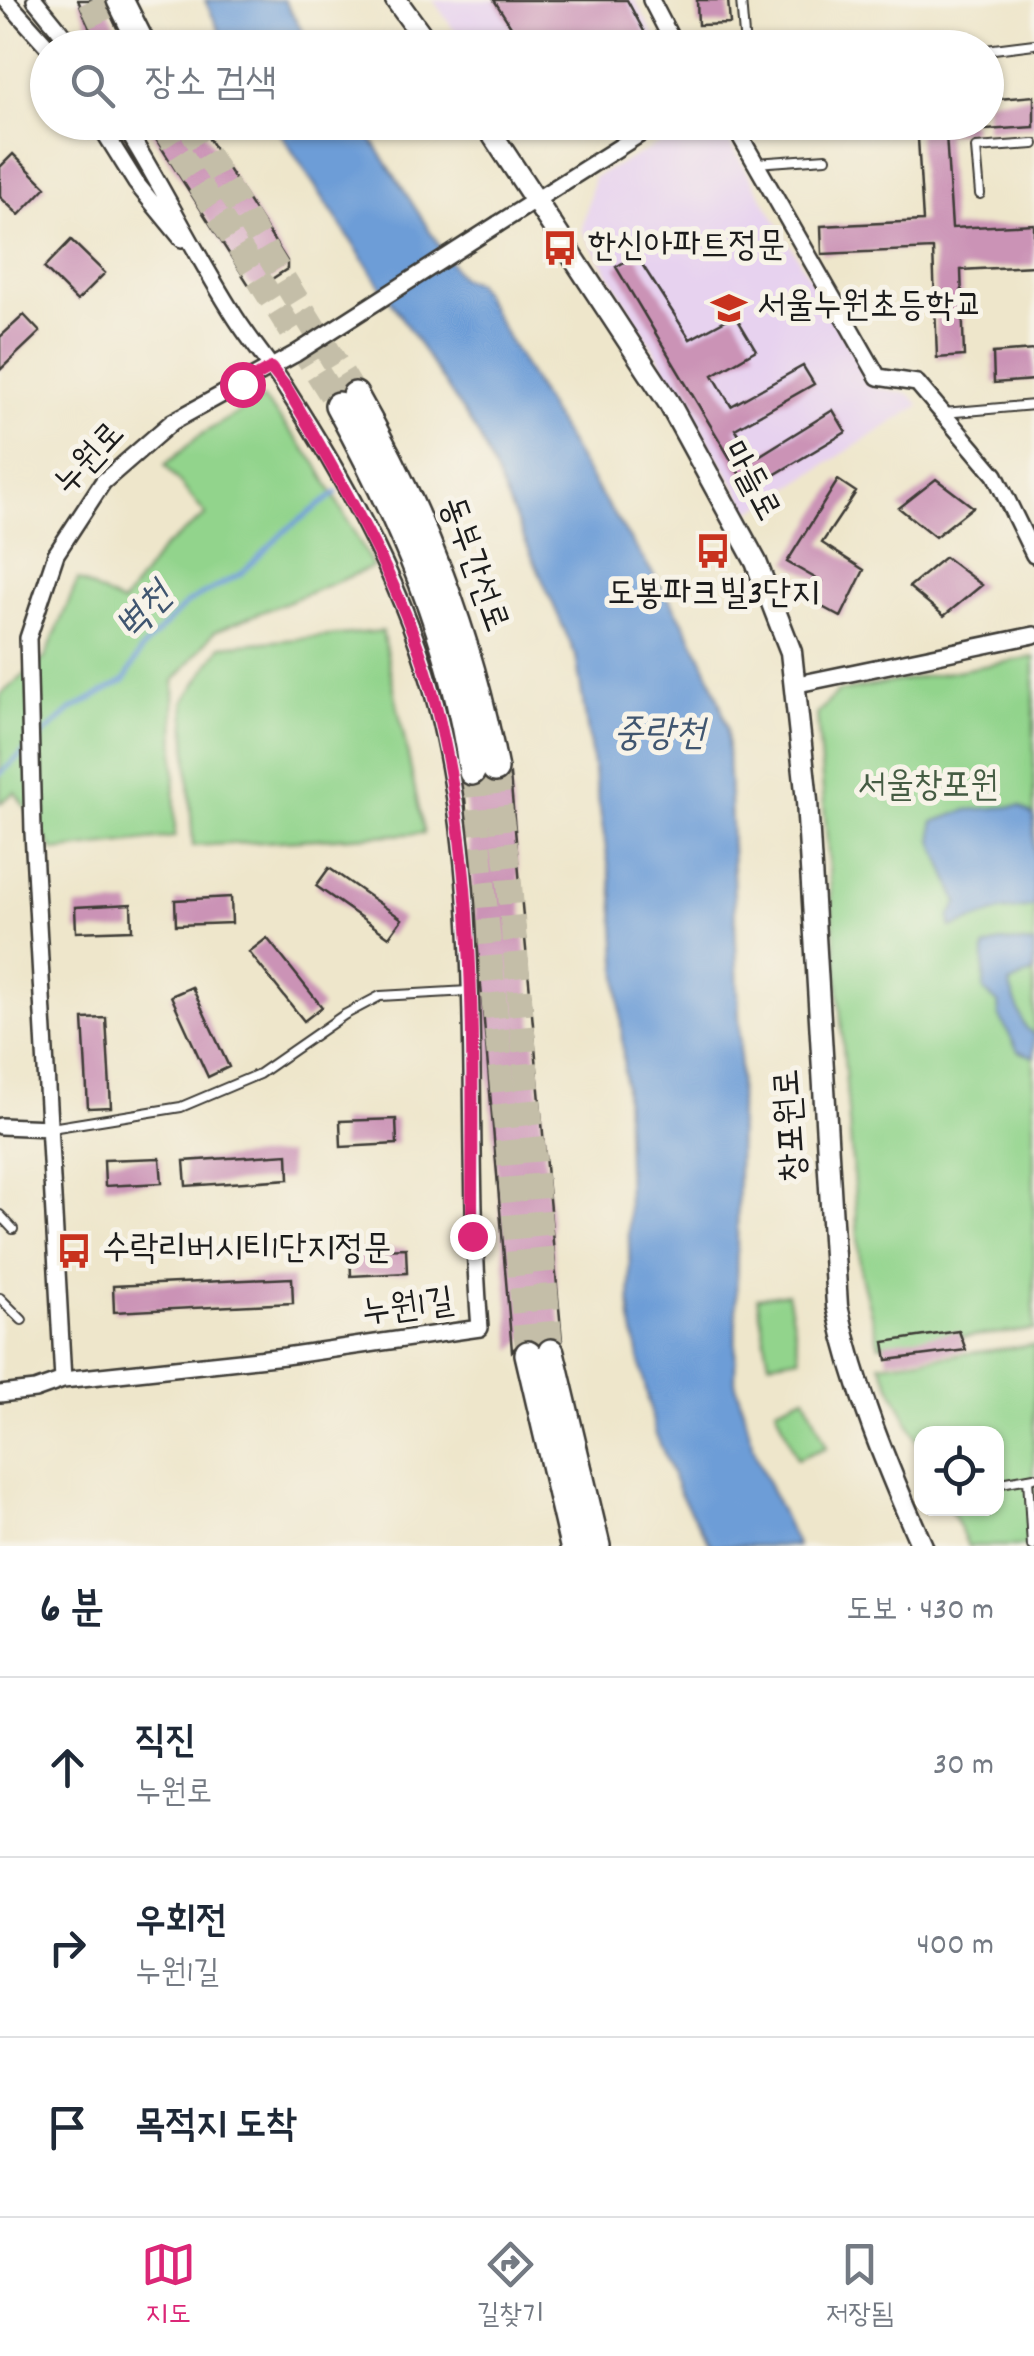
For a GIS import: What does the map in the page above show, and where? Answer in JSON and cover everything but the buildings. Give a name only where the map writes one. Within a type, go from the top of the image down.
[{"type":"highway","points":[[120,0],[135,30]]},
{"type":"highway","name":"동부간선로","points":[[347,400],[424,586],[484,771]]},
{"type":"highway","points":[[573,1546],[539,1353],[597,1546]]},
{"type":"street","points":[[6,0],[34,30]]},
{"type":"street","points":[[36,0],[60,30]]},
{"type":"street","points":[[396,0],[417,30]]},
{"type":"street","points":[[651,0],[667,30]]},
{"type":"street","points":[[109,140],[136,184],[198,258]]},
{"type":"street","points":[[133,140],[164,188],[198,258]]},
{"type":"street","name":"마들로","points":[[496,140],[669,403],[756,562],[791,652],[798,684]]},
{"type":"street","name":"누원로","points":[[51,1128],[25,652],[38,600],[56,554],[102,482],[172,422],[295,354],[630,140]]},
{"type":"street","points":[[743,140],[878,377],[917,384],[994,475],[1034,555]]},
{"type":"street","name":"누원1길","points":[[63,1380],[285,1356],[480,1328],[472,1236],[465,900],[436,706],[418,647],[374,540],[271,368],[198,258]]},
{"type":"street","points":[[798,684],[1034,634]]},
{"type":"street","name":"창포원로","points":[[798,684],[837,1306],[849,1360],[879,1450],[922,1546]]},
{"type":"street","points":[[0,1126],[51,1128],[63,1380],[35,1390],[0,1394]]},
{"type":"lane","points":[[741,0],[744,30]]},
{"type":"lane","points":[[1004,48],[1034,44]]},
{"type":"lane","points":[[980,194],[976,148],[1034,144]]},
{"type":"lane","points":[[756,163],[826,158]]},
{"type":"lane","points":[[942,413],[1034,405]]},
{"type":"lane","points":[[51,1128],[180,1107],[273,1066],[344,1015],[380,996],[468,991]]},
{"type":"lane","points":[[0,1215],[13,1229]]},
{"type":"lane","points":[[0,1298],[22,1320]]},
{"type":"lane","points":[[1004,1483],[1031,1478],[1032,1546]]},
{"type":"shaded area","points":[[433,0],[635,0],[652,30],[454,30]]},
{"type":"shaded area","name":"서울누원초등학교","points":[[667,140],[728,140],[874,387],[909,394],[920,405],[751,512],[582,229],[594,177]]},
{"type":"green space","points":[[263,398],[316,463],[373,567],[215,631],[174,681],[175,837],[54,851],[15,792],[0,803],[0,695],[45,658],[78,580],[122,604],[163,548],[206,515],[165,465],[199,436]]},
{"type":"green space","points":[[382,631],[424,833],[193,846],[184,702],[221,646]]},
{"type":"green space","name":"서울창포원","points":[[1034,657],[1034,1330],[879,1345],[861,1276],[817,714],[838,692]]},
{"type":"green space","points":[[787,1293],[800,1357],[769,1362],[757,1298]]},
{"type":"green space","points":[[1034,1345],[1034,1546],[968,1546],[953,1516],[1004,1516],[1004,1426],[914,1426],[914,1434],[880,1364]]},
{"type":"green space","points":[[805,1396],[827,1447],[797,1459],[776,1408]]},
{"type":"water","points":[[205,0],[284,0],[302,30],[219,30]]},
{"type":"water","name":"중랑천","points":[[285,140],[372,140],[460,278],[476,283],[592,481],[687,628],[716,691],[727,727],[740,1042],[735,1381],[757,1459],[797,1546],[711,1546],[679,1492],[655,1432],[631,1320],[625,1087],[613,894],[576,656],[479,436]]},
{"type":"water","points":[[1020,806],[1034,816],[1034,907],[1000,911],[951,928],[950,917],[958,903],[933,841],[933,822],[967,810]]},
{"type":"water","points":[[1002,941],[1034,944],[1034,972],[1009,984],[1024,1025],[1034,1036],[1034,1057],[1018,1051],[999,1015],[998,1003],[984,991],[984,948]]},
{"type":"waterway","name":"벽천","points":[[35,742],[71,710],[125,680],[141,650],[187,603],[242,573],[286,530],[336,493]]},
{"type":"waterway","name":"벽천","points":[[0,774],[27,749]]},
{"type":"tunnel","points":[[91,0],[105,30]]},
{"type":"tunnel","points":[[171,140],[338,405]]},
{"type":"tunnel","points":[[198,140],[355,395]]},
{"type":"tunnel","points":[[495,769],[508,868],[551,1352]]},
{"type":"tunnel","points":[[472,772],[528,1354]]},
{"type":"place","name":"한신아파트정문","points":[[560,248]]},
{"type":"place","name":"서울누원초등학교","points":[[729,308]]},
{"type":"place","name":"도봉파크빌3단지","points":[[713,551]]},
{"type":"place","name":"수락리버시티1단지정문","points":[[74,1251]]},
{"type":"route","points":[[242,384],[271,368],[288,390],[374,540],[418,647],[436,706],[465,900],[472,1071],[472,1236]]}]
